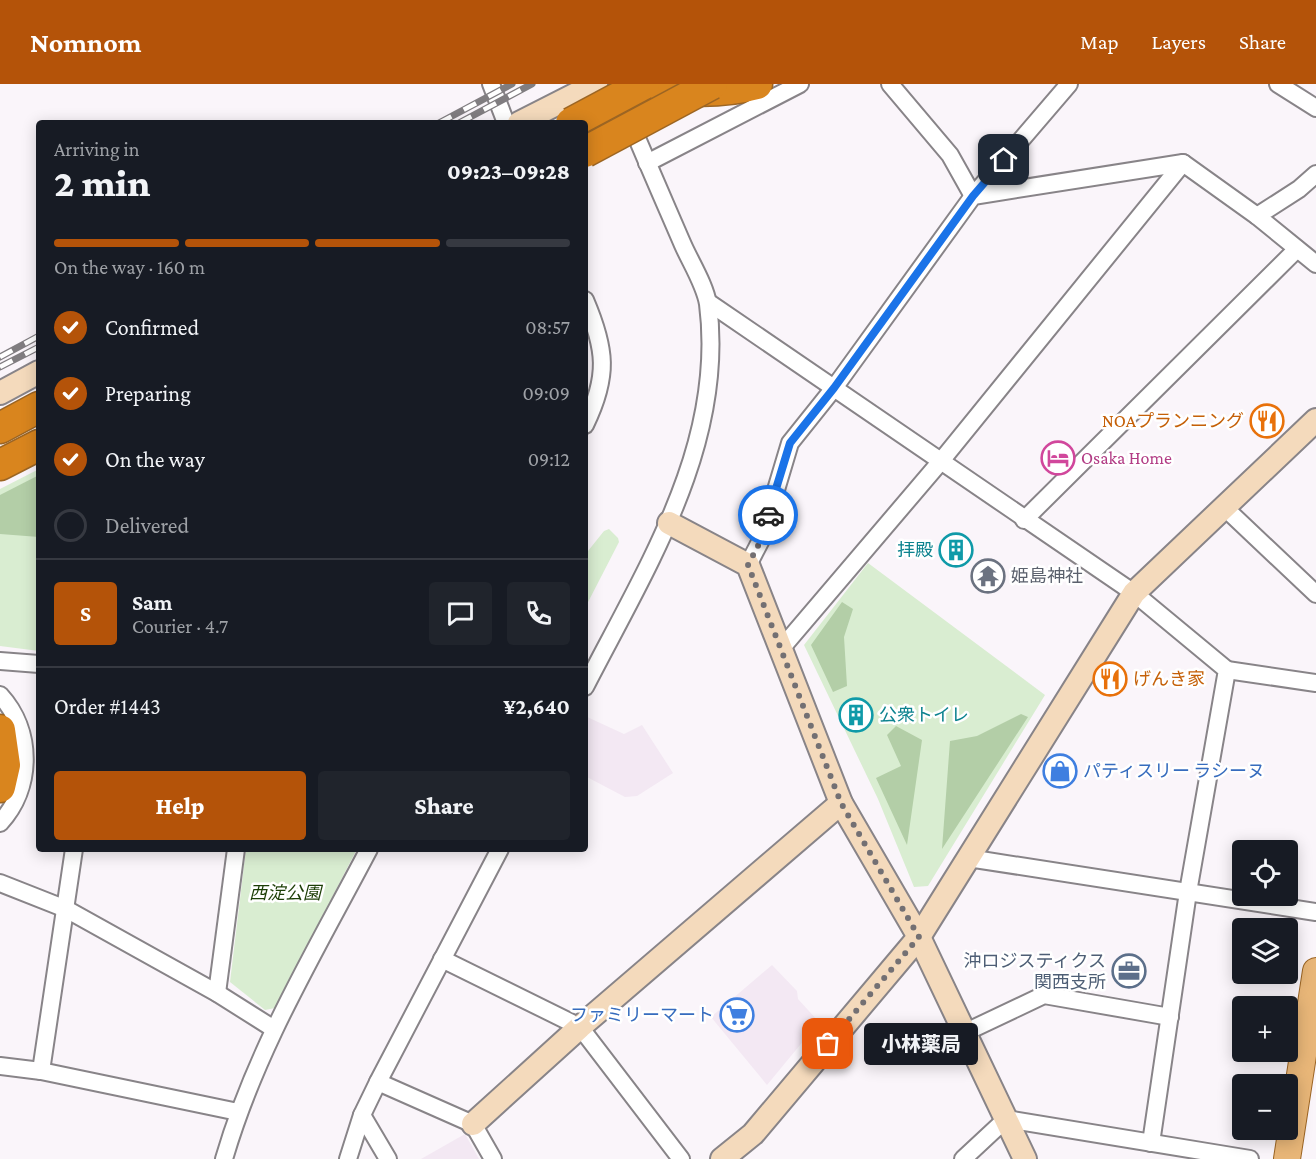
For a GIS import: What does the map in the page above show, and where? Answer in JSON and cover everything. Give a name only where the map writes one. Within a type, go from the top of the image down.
[{"type":"highway","points":[[577,120],[643,84],[674,91],[737,89],[757,84]]},
{"type":"highway","points":[[588,150],[712,84]]},
{"type":"highway","points":[[0,428],[36,409]]},
{"type":"highway","points":[[0,465],[36,447]]},
{"type":"highway","points":[[0,730],[5,765],[0,787]]},
{"type":"main road","points":[[1287,1159],[1309,1069],[1316,971]]},
{"type":"street","points":[[491,84],[505,120]]},
{"type":"street","points":[[526,120],[597,84]]},
{"type":"street","points":[[588,681],[669,523],[692,466],[704,412],[709,352],[708,302],[614,84]]},
{"type":"street","points":[[647,163],[800,84]]},
{"type":"street","points":[[890,84],[950,155],[973,196]]},
{"type":"street","points":[[748,565],[761,540],[790,443],[834,388],[973,196],[1069,84]]},
{"type":"street","points":[[1278,84],[1316,108]]},
{"type":"street","points":[[973,196],[1183,163],[1257,216],[1316,264]]},
{"type":"street","points":[[780,650],[941,461],[1183,163]]},
{"type":"street","points":[[1257,216],[1299,189],[1316,174]]},
{"type":"street","points":[[1024,520],[1297,249]]},
{"type":"street","points":[[708,302],[1134,593],[1227,670],[1316,683]]},
{"type":"street","points":[[588,307],[600,333],[602,362],[599,397],[588,419]]},
{"type":"street","points":[[0,393],[36,374]]},
{"type":"street","points":[[722,1159],[753,1134],[919,937],[1134,593],[1316,420]]},
{"type":"street","points":[[1226,508],[1316,594]]},
{"type":"street","points":[[669,523],[748,565],[841,803],[919,937],[1025,1159]]},
{"type":"street","points":[[0,661],[36,664]]},
{"type":"street","points":[[1151,1143],[1188,892],[1227,670]]},
{"type":"street","points":[[0,695],[18,721],[24,741],[26,763],[14,804],[0,823]]},
{"type":"street","points":[[473,1124],[580,1027],[841,803]]},
{"type":"street","points":[[41,1071],[74,852]]},
{"type":"street","points":[[217,993],[236,852]]},
{"type":"street","points":[[224,1159],[238,1112],[274,1029],[367,852]]},
{"type":"street","points":[[348,1159],[362,1115],[378,1082],[498,852]]},
{"type":"street","points":[[968,858],[1316,912]]},
{"type":"street","points":[[0,883],[66,909],[217,993],[274,1029]]},
{"type":"street","points":[[442,959],[580,1027],[681,1159]]},
{"type":"street","points":[[966,1032],[1044,995],[1170,1017]]},
{"type":"street","points":[[0,1066],[41,1071],[238,1112]]},
{"type":"street","points":[[378,1082],[473,1124],[493,1159]]},
{"type":"street","points":[[362,1115],[388,1159]]},
{"type":"street","points":[[1006,1119],[1239,1158]]},
{"type":"street","points":[[963,1159],[1006,1119]]},
{"type":"shaded area","points":[[588,717],[624,734],[642,725],[673,773],[637,796],[625,797],[588,778]]},
{"type":"shaded area","name":"ファミリーマート","points":[[772,965],[797,991],[798,999],[819,1022],[767,1085],[711,1017]]},
{"type":"shaded area","points":[[465,1134],[479,1159],[421,1159]]},
{"type":"green space","points":[[36,471],[36,651],[0,646],[0,489]]},
{"type":"green space","points":[[36,477],[36,537],[0,534],[0,495]]},
{"type":"green space","points":[[609,529],[619,542],[588,602],[588,551],[604,531]]},
{"type":"green space","points":[[868,563],[1045,695],[928,886],[914,887],[878,799],[804,645]]},
{"type":"green space","points":[[842,602],[853,609],[844,637],[847,686],[833,692],[811,645]]},
{"type":"green space","points":[[1021,714],[1028,717],[942,849],[950,741],[977,736]]},
{"type":"green space","points":[[896,726],[922,740],[907,845],[876,778],[901,766],[887,735]]},
{"type":"green space","name":"西淀公園","points":[[246,852],[355,852],[275,1008],[265,1010],[230,982]]},
{"type":"railway","points":[[445,120],[512,84]]},
{"type":"railway","points":[[465,120],[532,84]]},
{"type":"railway","points":[[0,357],[36,338]]},
{"type":"railway","points":[[0,367],[36,349]]},
{"type":"way so far","points":[[768,515],[761,540],[748,565],[841,803],[919,937],[828,1044]]},
{"type":"place","name":"NOAプランニング","points":[[1267,421]]},
{"type":"place","name":"Osaka Home","points":[[1058,458]]},
{"type":"place","name":"拝殿","points":[[956,550]]},
{"type":"place","name":"姫島神社","points":[[988,576]]},
{"type":"place","name":"げんき家","points":[[1110,679]]},
{"type":"place","name":"公衆トイレ","points":[[856,715]]},
{"type":"place","name":"パティスリー ラシーヌ","points":[[1060,771]]},
{"type":"place","name":"沖ロジスティクス 関西支所","points":[[1129,971]]},
{"type":"place","name":"ファミリーマート","points":[[737,1015]]},
{"type":"place","name":"小林薬局","points":[[828,1044]]},
{"type":"route","points":[[768,515],[790,443],[834,388],[973,196],[1004,160]]}]
